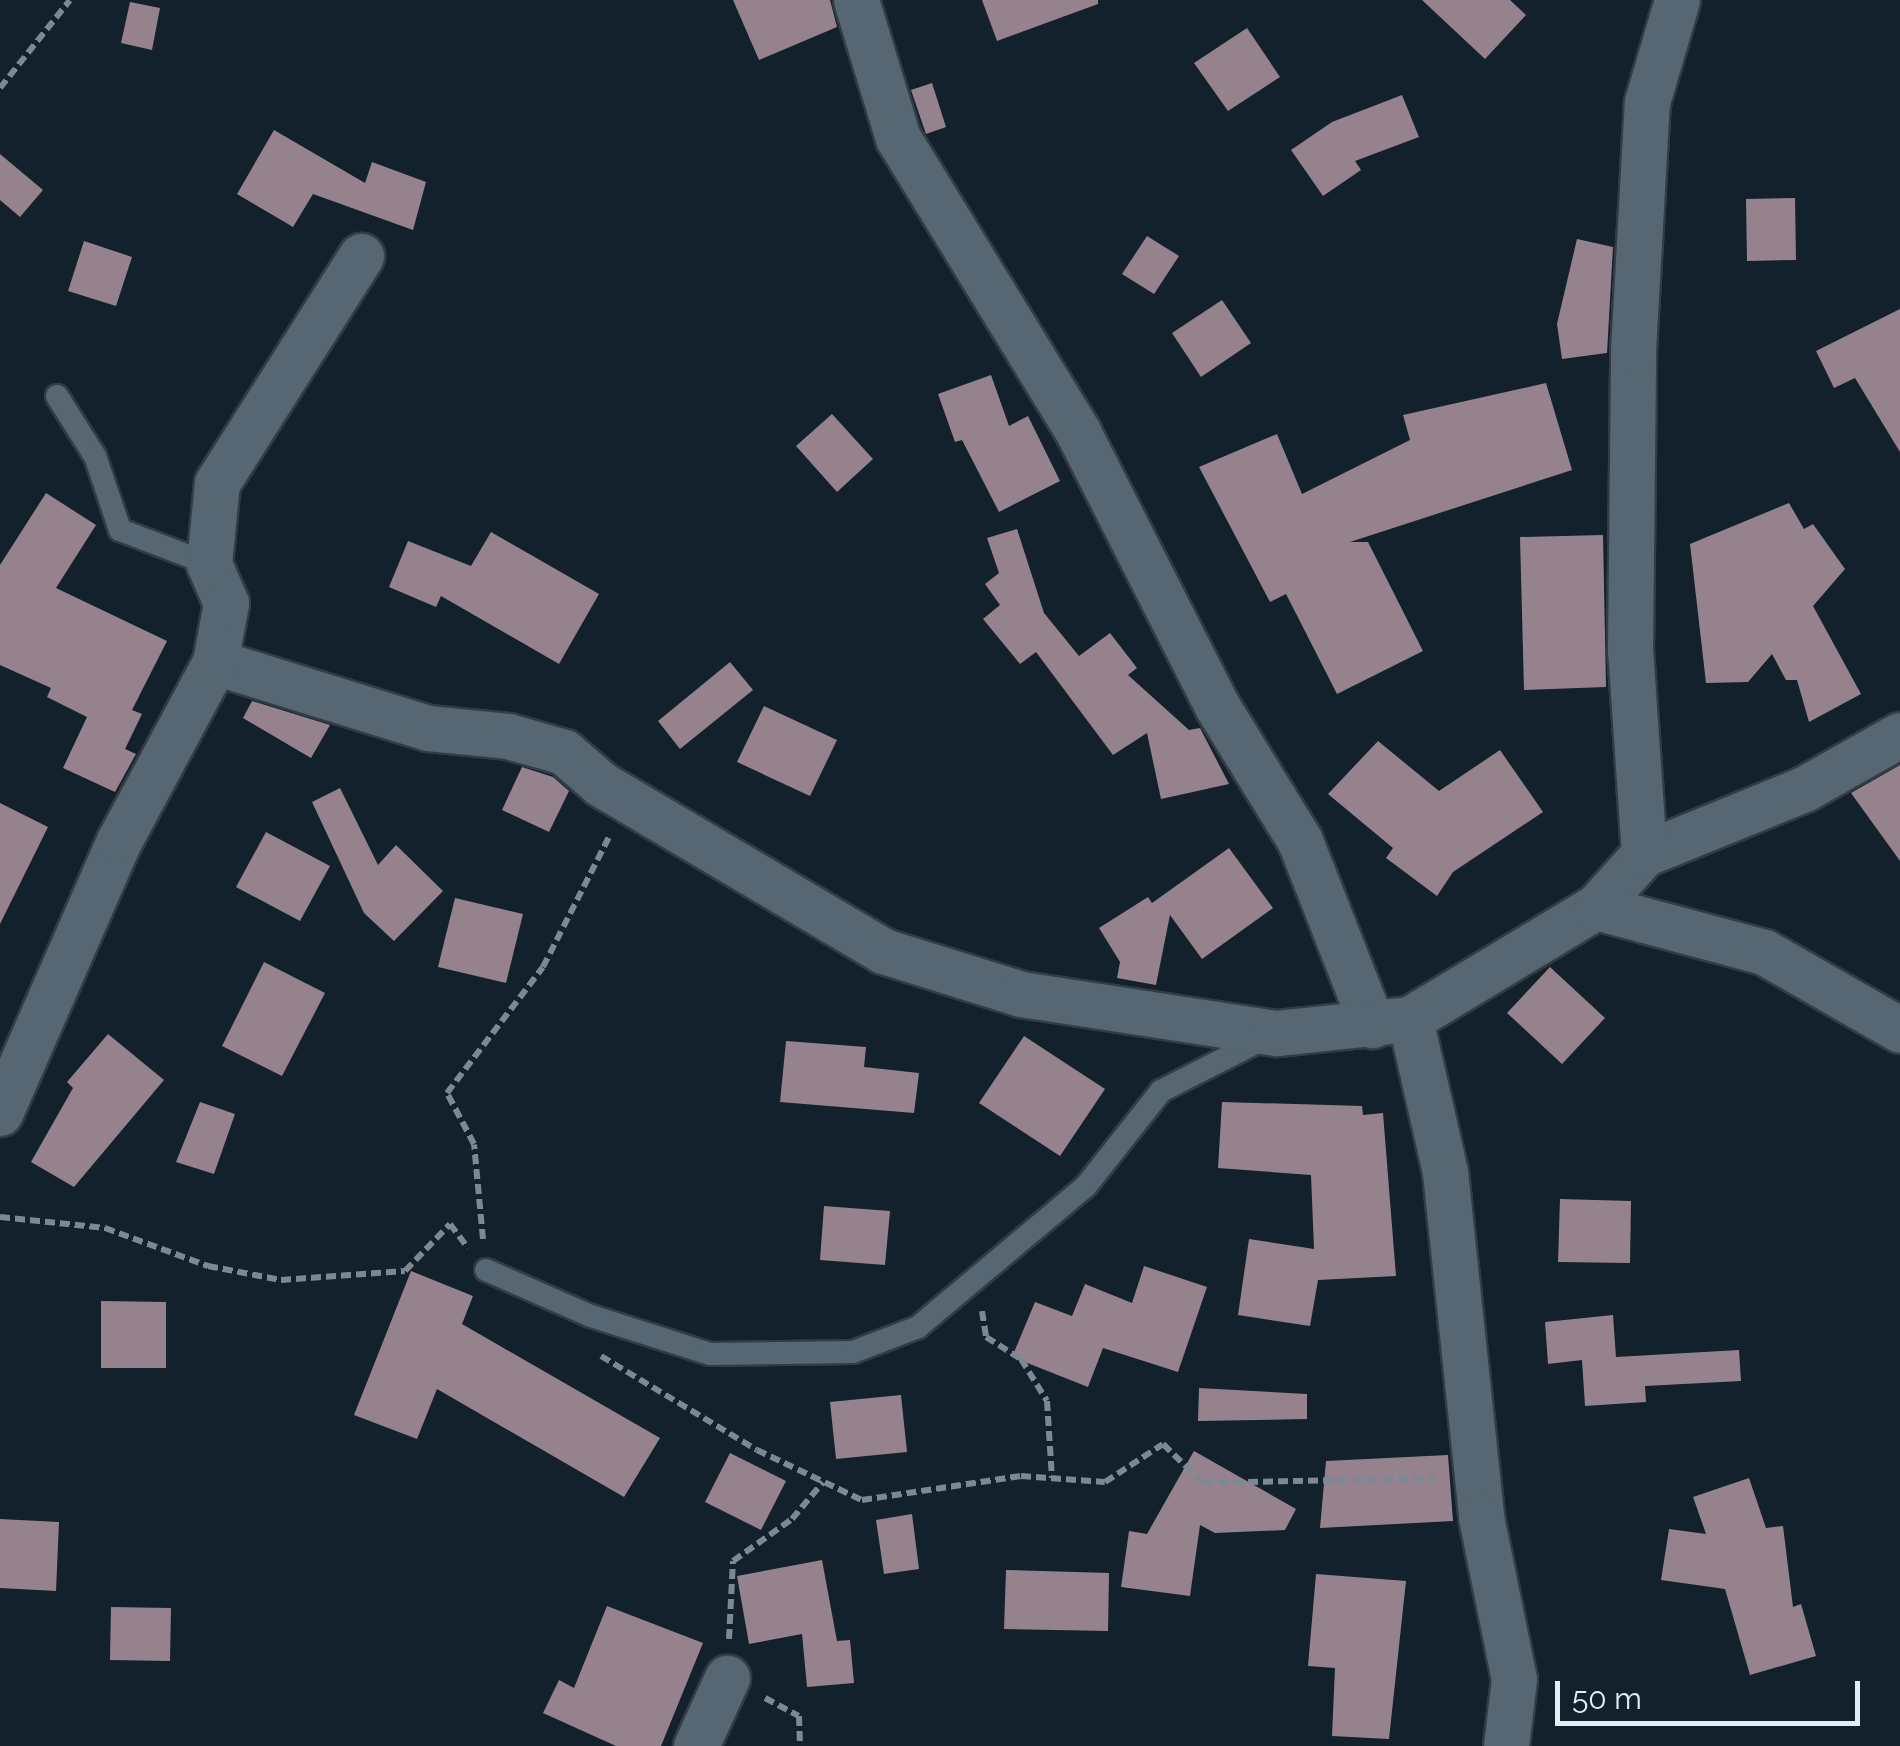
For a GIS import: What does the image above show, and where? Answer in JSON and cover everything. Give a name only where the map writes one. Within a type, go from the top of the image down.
[{"type":"street","points":[[856,0],[898,138],[1078,432],[1218,706],[1300,841],[1391,1022],[1445,1172],[1476,1477],[1514,1679],[1506,1746]]},
{"type":"street","points":[[1644,854],[1630,632],[1632,350],[1647,102],[1677,0]]},
{"type":"street","points":[[0,1113],[119,840],[215,662],[226,603],[209,564],[218,484],[361,256]]},
{"type":"street","points":[[215,662],[428,728],[508,736],[564,752],[601,784],[883,951],[1021,994],[1277,1033],[1391,1022],[1596,907],[1644,854],[1804,789],[1900,735]]},
{"type":"street","points":[[1596,907],[1764,952],[1900,1030]]},
{"type":"street","points":[[696,1746],[727,1678]]},
{"type":"lane","points":[[57,396],[95,456],[120,530],[209,564]]},
{"type":"lane","points":[[486,1270],[590,1316],[710,1354],[853,1352],[918,1326],[1086,1186],[1161,1091],[1277,1033]]},
{"type":"path","points":[[0,88],[70,0]]},
{"type":"path","points":[[486,1270],[474,1144],[447,1093],[543,967],[614,829],[601,784]]},
{"type":"path","points":[[0,1218],[105,1228],[208,1266],[281,1280],[405,1271],[450,1224],[486,1270]]},
{"type":"path","points":[[998,1259],[980,1300],[986,1337],[1021,1359],[1047,1401],[1052,1478]]},
{"type":"path","points":[[592,1350],[757,1450],[862,1500],[1020,1476],[1105,1482],[1163,1444],[1203,1483],[1476,1477]]},
{"type":"path","points":[[800,1746],[799,1716],[727,1678],[733,1561],[792,1519],[823,1482]]},
{"type":"building","points":[[733,0],[830,0],[837,27],[759,60]]},
{"type":"building","points":[[982,0],[1098,0],[1098,4],[997,41]]},
{"type":"building","points":[[1422,0],[1510,0],[1526,15],[1485,59]]},
{"type":"building","points":[[130,2],[160,8],[152,50],[121,43]]},
{"type":"building","points":[[1247,28],[1280,77],[1228,111],[1194,63]]},
{"type":"building","points":[[932,83],[946,127],[926,134],[911,90]]},
{"type":"building","points":[[1402,95],[1419,137],[1355,161],[1361,170],[1323,196],[1291,150],[1332,122]]},
{"type":"building","points":[[274,130],[365,183],[372,162],[426,182],[413,230],[313,194],[293,227],[237,194]]},
{"type":"building","points":[[0,154],[43,190],[20,217],[0,200]]},
{"type":"building","points":[[1795,198],[1796,260],[1747,261],[1746,199]]},
{"type":"building","points":[[1147,236],[1179,256],[1154,294],[1122,274]]},
{"type":"building","points":[[1577,239],[1613,247],[1607,353],[1562,359],[1557,324]]},
{"type":"building","points":[[84,241],[132,257],[116,306],[68,291]]},
{"type":"building","points":[[1222,300],[1251,343],[1201,377],[1172,333]]},
{"type":"building","points":[[1900,309],[1900,452],[1855,378],[1834,388],[1816,351]]},
{"type":"building","points":[[991,375],[1009,426],[1028,416],[1060,481],[999,512],[962,440],[955,442],[938,394]]},
{"type":"building","points":[[1546,383],[1572,470],[1350,542],[1368,542],[1423,651],[1337,694],[1286,594],[1270,602],[1199,467],[1277,434],[1302,494],[1410,440],[1403,415]]},
{"type":"building","points":[[832,414],[873,459],[837,492],[796,446]]},
{"type":"building","points":[[46,493],[96,525],[56,588],[167,641],[132,710],[142,714],[125,749],[136,754],[115,792],[63,768],[87,717],[47,697],[51,688],[0,665],[0,565]]},
{"type":"building","points":[[1789,503],[1804,529],[1813,524],[1845,569],[1813,606],[1861,694],[1809,722],[1797,680],[1786,680],[1772,654],[1748,682],[1706,683],[1690,544]]},
{"type":"building","points":[[1017,529],[1044,613],[1079,656],[1110,633],[1137,668],[1128,675],[1189,730],[1200,728],[1229,784],[1161,799],[1147,733],[1113,755],[1036,652],[1020,664],[983,619],[1000,605],[985,584],[999,573],[987,538]]},
{"type":"building","points":[[491,532],[599,594],[559,664],[441,596],[436,607],[389,587],[408,541],[471,566]]},
{"type":"building","points":[[1603,535],[1606,687],[1524,690],[1520,537]]},
{"type":"building","points":[[730,662],[753,690],[680,749],[658,721]]},
{"type":"building","points":[[252,701],[330,725],[311,758],[243,718]]},
{"type":"building","points":[[764,706],[837,740],[810,796],[737,762]]},
{"type":"building","points":[[1378,741],[1439,791],[1500,750],[1543,812],[1453,872],[1437,896],[1386,858],[1393,848],[1328,794]]},
{"type":"building","points":[[1900,765],[1900,861],[1851,793]]},
{"type":"building","points":[[522,767],[553,777],[569,791],[549,832],[502,810]]},
{"type":"building","points":[[340,788],[378,865],[396,845],[443,891],[394,941],[364,913],[312,802]]},
{"type":"building","points":[[0,803],[48,827],[0,924]]},
{"type":"building","points":[[266,832],[330,866],[300,921],[236,887]]},
{"type":"building","points":[[1229,848],[1273,908],[1202,959],[1170,915],[1156,985],[1117,978],[1120,962],[1099,928],[1148,897],[1152,903]]},
{"type":"building","points":[[455,898],[523,914],[506,983],[438,967]]},
{"type":"building","points":[[264,962],[325,993],[282,1076],[222,1046]]},
{"type":"building","points":[[1550,967],[1605,1018],[1562,1064],[1507,1013]]},
{"type":"building","points":[[108,1034],[164,1080],[74,1187],[31,1162],[73,1088],[67,1082]]},
{"type":"building","points":[[1024,1036],[1105,1089],[1060,1156],[979,1103]]},
{"type":"building","points":[[786,1041],[866,1047],[864,1067],[919,1073],[914,1113],[780,1102]]},
{"type":"building","points":[[200,1102],[235,1114],[214,1174],[176,1162]]},
{"type":"building","points":[[1222,1102],[1362,1106],[1363,1115],[1383,1113],[1396,1276],[1318,1280],[1310,1326],[1238,1315],[1249,1239],[1314,1249],[1311,1175],[1218,1168]]},
{"type":"building","points":[[1560,1199],[1631,1201],[1630,1263],[1558,1262]]},
{"type":"building","points":[[824,1206],[890,1211],[885,1265],[820,1260]]},
{"type":"building","points":[[1144,1266],[1207,1287],[1178,1372],[1103,1348],[1088,1387],[1012,1357],[1035,1302],[1072,1316],[1085,1284],[1132,1303]]},
{"type":"building","points":[[411,1271],[473,1296],[462,1324],[660,1438],[624,1497],[437,1389],[417,1439],[354,1415]]},
{"type":"building","points":[[101,1301],[166,1302],[166,1368],[101,1368]]},
{"type":"building","points":[[1613,1315],[1616,1357],[1739,1350],[1741,1381],[1645,1386],[1646,1402],[1585,1406],[1582,1360],[1548,1364],[1545,1322]]},
{"type":"building","points":[[1199,1388],[1307,1394],[1307,1419],[1198,1421]]},
{"type":"building","points":[[901,1395],[907,1452],[836,1459],[830,1402]]},
{"type":"building","points":[[1194,1451],[1296,1509],[1285,1530],[1215,1533],[1200,1525],[1190,1596],[1121,1587],[1129,1531],[1147,1534]]},
{"type":"building","points":[[730,1453],[786,1481],[761,1530],[705,1502]]},
{"type":"building","points":[[1448,1455],[1453,1521],[1320,1528],[1326,1461]]},
{"type":"building","points":[[1749,1478],[1766,1528],[1783,1526],[1793,1607],[1801,1604],[1816,1656],[1750,1675],[1725,1589],[1661,1580],[1669,1529],[1706,1534],[1693,1497]]},
{"type":"building","points":[[912,1514],[919,1569],[884,1574],[876,1520]]},
{"type":"building","points":[[0,1519],[59,1522],[56,1591],[0,1588]]},
{"type":"building","points":[[822,1560],[837,1641],[850,1640],[854,1683],[807,1687],[802,1634],[749,1644],[737,1576]]},
{"type":"building","points":[[1006,1570],[1109,1573],[1108,1631],[1004,1629]]},
{"type":"building","points":[[1316,1574],[1406,1581],[1389,1739],[1332,1736],[1335,1668],[1308,1666]]},
{"type":"building","points":[[607,1606],[703,1643],[661,1746],[616,1746],[543,1713],[559,1680],[574,1688]]},
{"type":"building","points":[[111,1607],[171,1608],[170,1661],[110,1660]]}]
